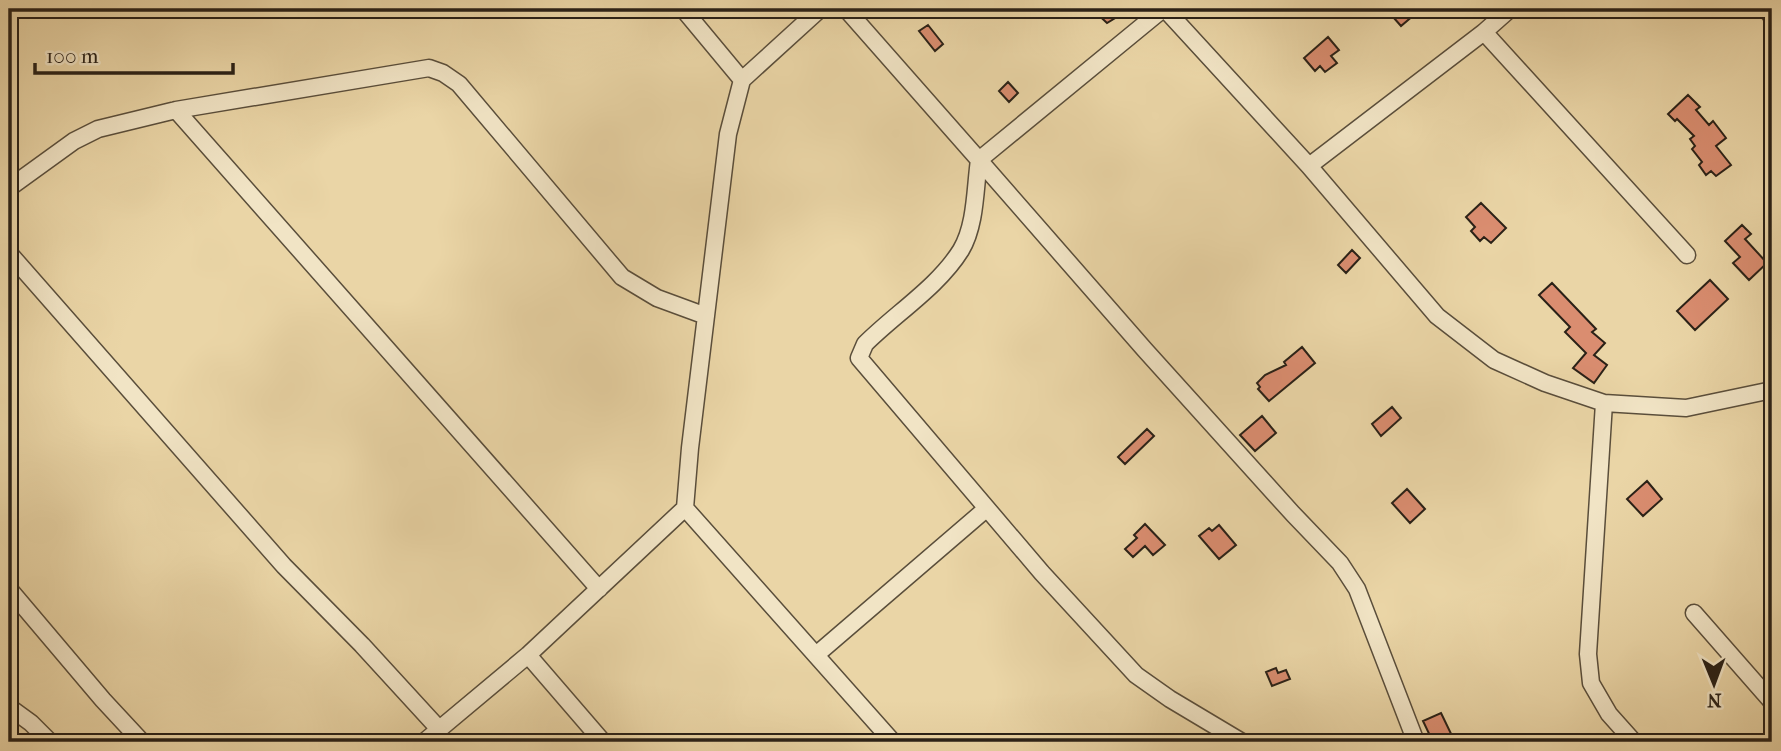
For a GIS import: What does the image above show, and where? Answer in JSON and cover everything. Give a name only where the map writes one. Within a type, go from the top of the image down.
[{"type":"street","points":[[683,9],[742,80]]},
{"type":"street","points":[[424,742],[528,654],[685,508],[728,134],[742,80],[820,9]]},
{"type":"street","points":[[846,9],[1154,360],[1340,563],[1357,589],[1416,742]]},
{"type":"street","points":[[1242,742],[1170,699],[1136,675],[986,509],[859,358],[865,344],[941,275],[961,249],[969,228],[979,160],[1164,9],[1309,166],[1437,316],[1494,360],[1545,383],[1604,404],[1686,408],[1772,390]]},
{"type":"street","points":[[1309,166],[1484,32],[1510,9]]},
{"type":"street","points":[[1766,9],[1772,17]]},
{"type":"street","points":[[1484,32],[1687,255]]},
{"type":"street","points":[[9,188],[74,141],[98,129],[176,110],[429,68],[443,73],[459,84],[622,277],[657,298],[706,316]]},
{"type":"street","points":[[176,110],[599,589]]},
{"type":"street","points":[[9,253],[284,566],[439,729]]},
{"type":"street","points":[[1604,404],[1587,654],[1591,683],[1609,714],[1634,742]]},
{"type":"street","points":[[685,508],[893,742]]},
{"type":"street","points":[[816,655],[986,509]]},
{"type":"street","points":[[9,589],[142,742]]},
{"type":"street","points":[[1694,613],[1772,702]]},
{"type":"street","points":[[528,654],[603,742]]},
{"type":"street","points":[[9,707],[31,723],[50,742]]},
{"type":"building","points":[[1092,9],[1130,9],[1107,23]]},
{"type":"building","points":[[1386,9],[1421,9],[1401,26]]},
{"type":"building","points":[[928,25],[943,44],[935,51],[919,31]]},
{"type":"building","points":[[1328,37],[1339,50],[1331,56],[1337,63],[1325,72],[1320,66],[1315,71],[1304,58]]},
{"type":"building","points":[[1008,82],[1018,93],[1009,102],[999,91]]},
{"type":"building","points":[[1688,95],[1700,107],[1696,110],[1709,125],[1713,121],[1726,138],[1716,146],[1731,165],[1716,176],[1711,171],[1706,175],[1699,165],[1702,162],[1692,149],[1695,146],[1690,139],[1694,136],[1668,114]]},
{"type":"building","points":[[1481,203],[1506,228],[1491,243],[1484,237],[1480,241],[1471,231],[1475,227],[1466,217]]},
{"type":"building","points":[[1742,225],[1751,234],[1745,239],[1767,263],[1749,280],[1733,263],[1740,257],[1725,241]]},
{"type":"building","points":[[1352,250],[1360,258],[1346,273],[1338,265]]},
{"type":"building","points":[[1710,280],[1728,299],[1695,330],[1677,311]]},
{"type":"building","points":[[1552,283],[1596,329],[1592,332],[1605,343],[1594,355],[1607,365],[1594,383],[1573,368],[1586,353],[1565,332],[1570,327],[1539,295]]},
{"type":"building","points":[[1302,347],[1315,363],[1269,401],[1258,389],[1260,387],[1257,383],[1265,375],[1286,365],[1284,362]]},
{"type":"building","points":[[1392,407],[1401,418],[1381,436],[1372,424]]},
{"type":"building","points":[[1262,416],[1276,433],[1255,451],[1240,435]]},
{"type":"building","points":[[1147,429],[1154,436],[1125,464],[1118,457]]},
{"type":"building","points":[[1647,481],[1662,499],[1643,516],[1627,499]]},
{"type":"building","points":[[1407,489],[1425,509],[1410,523],[1392,503]]},
{"type":"building","points":[[1145,524],[1165,545],[1153,555],[1145,546],[1133,557],[1125,549],[1137,538],[1134,535]]},
{"type":"building","points":[[1219,525],[1236,545],[1219,559],[1199,536],[1209,528],[1212,531]]},
{"type":"building","points":[[1276,668],[1278,673],[1286,670],[1290,679],[1272,686],[1266,672]]},
{"type":"building","points":[[1441,713],[1455,742],[1433,742],[1423,721]]}]
